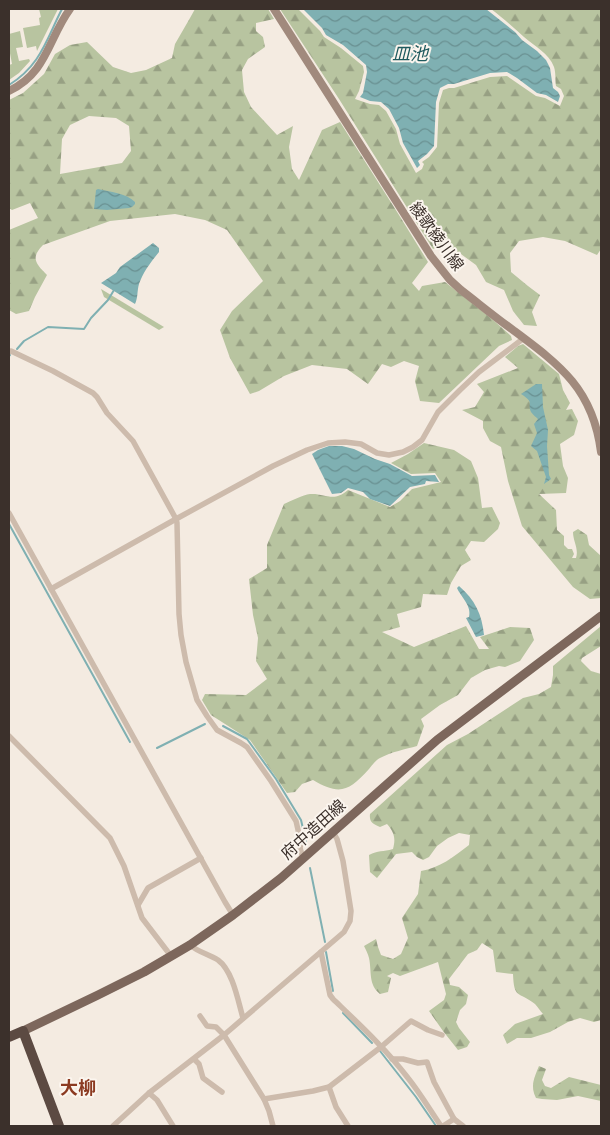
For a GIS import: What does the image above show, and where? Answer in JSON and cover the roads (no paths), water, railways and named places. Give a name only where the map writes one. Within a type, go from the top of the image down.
[{"type":"highway","points":[[9,1038],[23,1031],[59,1126]]},
{"type":"main road","points":[[9,91],[26,79],[37,68],[70,9]]},
{"type":"main road","name":"綾歌綾川線","points":[[274,9],[431,256],[461,290],[559,366],[579,390],[588,406],[595,421],[601,452]]},
{"type":"main road","name":"府中造田線","points":[[23,1031],[113,988],[190,945],[234,915],[274,884],[438,740],[601,616]]},
{"type":"street","points":[[51,589],[273,466],[307,450],[328,443],[345,442],[361,444],[377,453],[389,455],[403,452],[413,447],[422,440],[438,412],[460,390],[479,372],[524,338]]},
{"type":"street","points":[[9,352],[11,350],[93,393],[107,413],[133,441],[177,523],[181,635],[186,662],[197,700],[218,730],[247,747],[271,781],[296,821],[303,858]]},
{"type":"street","points":[[9,513],[234,915]]},
{"type":"street","points":[[9,736],[110,838],[124,866],[142,918],[171,956]]},
{"type":"street","points":[[113,1126],[149,1093],[224,1035],[344,932],[351,917],[350,905],[343,861],[333,832]]},
{"type":"street","points":[[138,905],[148,888],[201,858]]},
{"type":"street","points":[[190,945],[197,951],[218,960],[225,967],[235,988],[244,1018]]},
{"type":"street","points":[[321,952],[330,995],[333,999],[392,1058],[442,1126],[454,1119]]},
{"type":"street","points":[[200,1016],[207,1026],[216,1027],[224,1035],[264,1099],[273,1126]]},
{"type":"street","points":[[264,1099],[329,1087],[411,1021],[442,1035]]},
{"type":"street","points":[[392,1058],[418,1063],[427,1062],[434,1082],[454,1119],[463,1126]]},
{"type":"street","points":[[194,1059],[199,1064],[203,1078],[222,1092]]},
{"type":"street","points":[[329,1087],[336,1107],[348,1126]]},
{"type":"street","points":[[149,1093],[160,1105],[173,1126]]},
{"type":"water","name":"皿池","points":[[303,9],[486,9],[546,60],[550,68],[553,88],[560,96],[558,102],[546,95],[537,93],[507,72],[490,73],[454,84],[448,84],[440,88],[436,102],[434,146],[418,161],[420,165],[417,168],[403,143],[399,128],[389,109],[381,102],[370,101],[360,97],[363,93],[367,72],[366,65],[343,45],[326,35],[322,28]]},
{"type":"water","points":[[96,190],[123,195],[135,202],[135,204],[129,208],[94,209]]},
{"type":"water","points":[[153,243],[159,248],[159,252],[141,280],[135,304],[101,283],[116,273],[120,267]]},
{"type":"water","points":[[536,384],[542,384],[543,407],[548,430],[547,446],[549,475],[551,479],[544,484],[546,477],[537,451],[531,446],[537,433],[534,424],[538,419],[531,412],[529,401],[521,394]]},
{"type":"water","points":[[329,446],[342,446],[354,449],[390,464],[412,476],[435,475],[439,482],[426,481],[425,484],[410,487],[390,506],[370,499],[363,492],[348,488],[341,493],[332,494],[312,454]]},
{"type":"water","points":[[459,586],[477,608],[482,620],[484,635],[476,637],[466,618],[469,617],[470,613],[466,602],[457,588]]},
{"type":"waterway","points":[[9,85],[29,69],[36,60],[62,9]]},
{"type":"waterway","points":[[17,349],[24,341],[48,327],[84,329],[114,290]]},
{"type":"waterway","points":[[9,524],[130,742]]},
{"type":"waterway","points":[[157,748],[205,724]]},
{"type":"waterway","points":[[223,726],[247,739],[276,779],[301,820],[306,841]]},
{"type":"waterway","points":[[310,868],[325,942]]},
{"type":"waterway","points":[[326,952],[333,991]]},
{"type":"waterway","points":[[343,1013],[372,1043]]},
{"type":"waterway","points":[[380,1051],[436,1126]]},
{"type":"district","name":"大柳","points":[[78,1088]]}]
